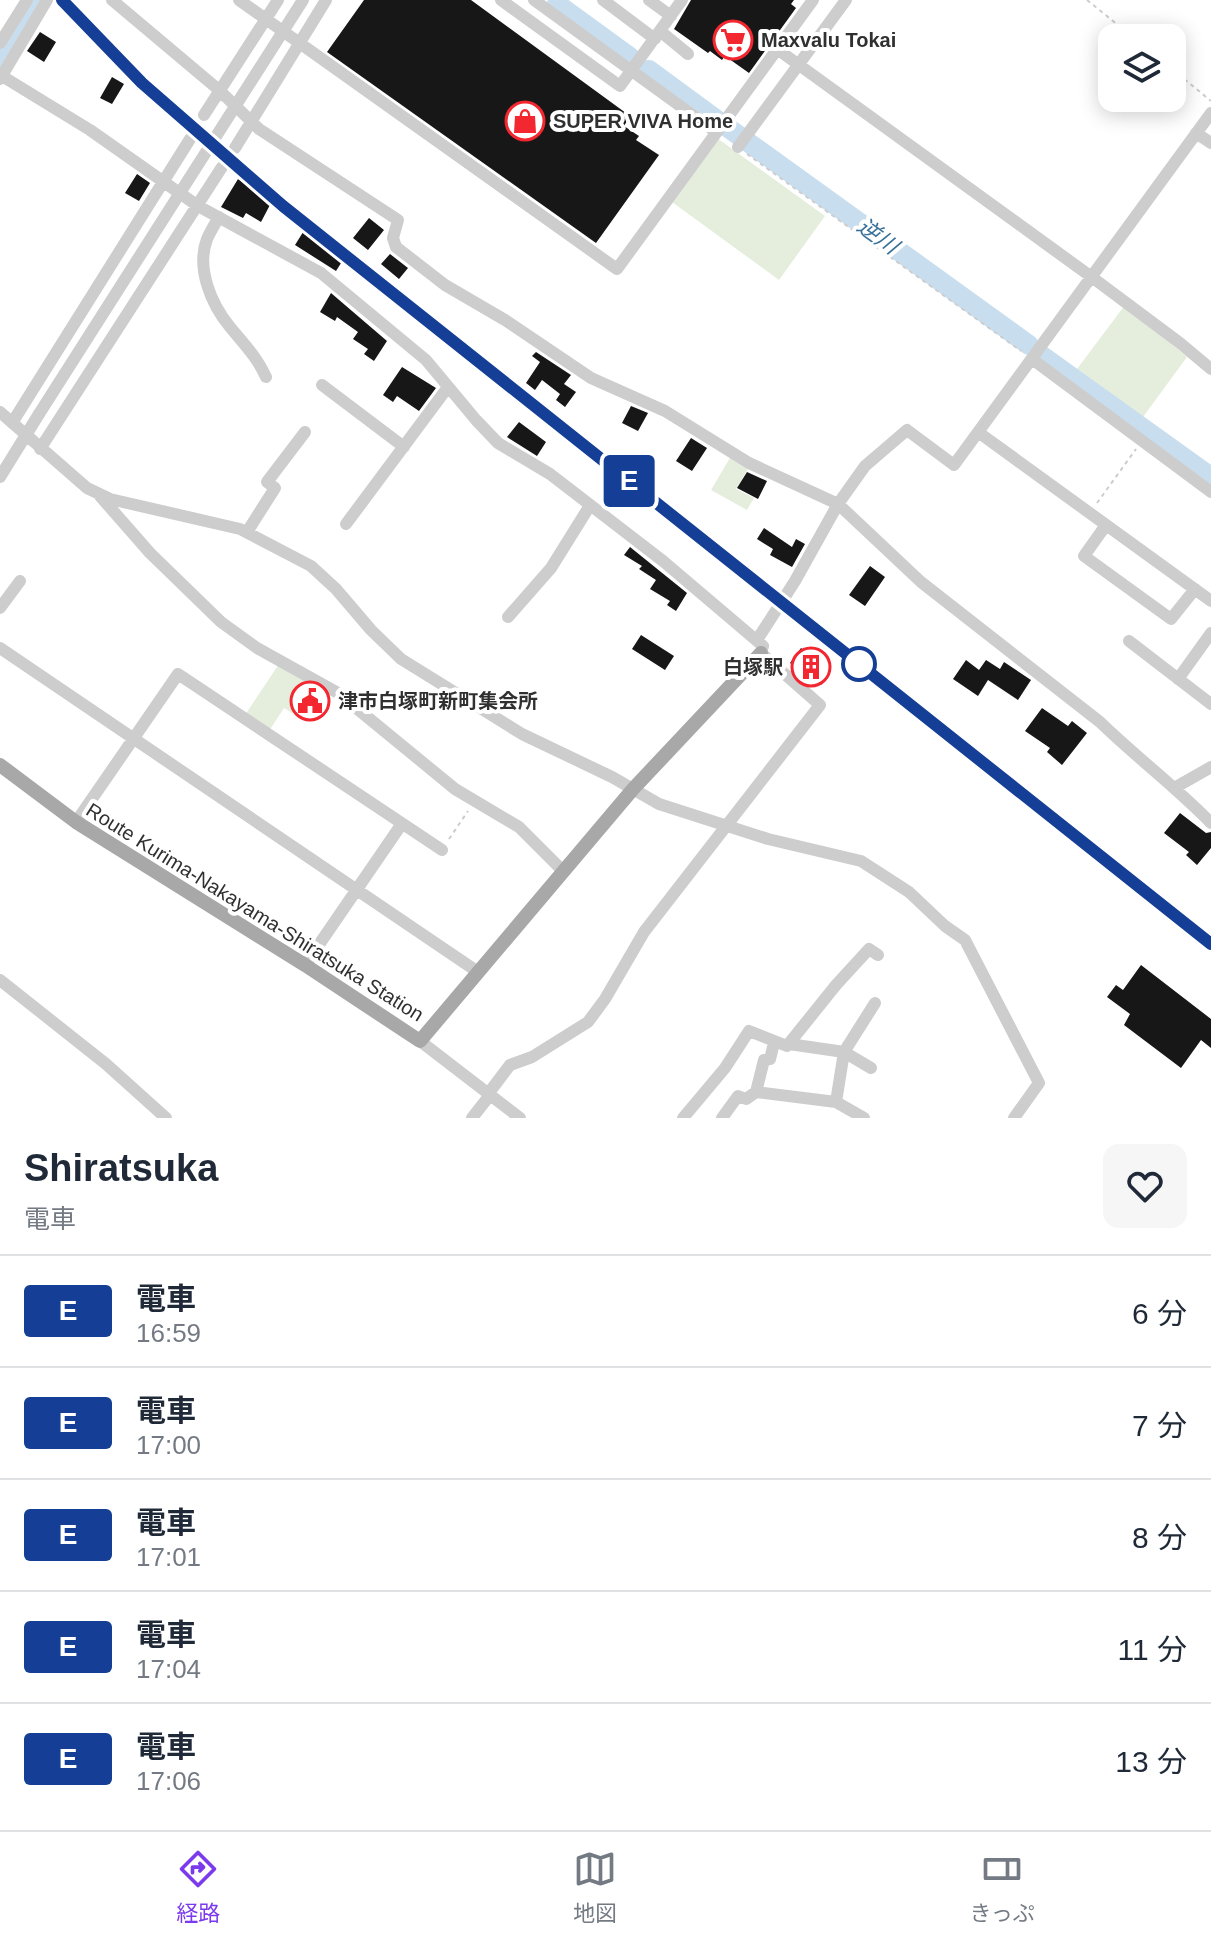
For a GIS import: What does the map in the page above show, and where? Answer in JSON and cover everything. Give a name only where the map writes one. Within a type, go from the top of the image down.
[{"type":"main road","name":"Route Kurima-Nakayama-Shiratsuka Station","points":[[0,765],[76,822],[420,1041],[633,789],[759,647]]},
{"type":"street","points":[[0,43],[27,0]]},
{"type":"street","points":[[47,0],[2,71],[198,206],[321,273],[426,360],[498,443],[537,465],[663,561],[820,705],[644,932],[588,1022],[532,1057],[510,1065],[472,1118]]},
{"type":"street","points":[[112,0],[219,90],[252,122],[398,220],[393,238],[399,251],[445,285],[505,320],[591,378],[665,411],[749,463],[838,504],[921,582],[1100,722],[1176,787],[1211,823]]},
{"type":"street","points":[[239,0],[617,269],[813,0]]},
{"type":"street","points":[[204,115],[278,0]]},
{"type":"street","points":[[0,477],[303,0]]},
{"type":"street","points":[[235,148],[326,0]]},
{"type":"street","points":[[501,0],[620,86],[682,0]]},
{"type":"street","points":[[603,0],[688,54]]},
{"type":"street","points":[[649,0],[671,16]]},
{"type":"street","points":[[739,147],[846,0]]},
{"type":"street","points":[[530,21],[541,2],[637,63],[716,132]]},
{"type":"street","points":[[777,49],[1093,278],[1210,367]]},
{"type":"street","points":[[759,647],[838,504],[865,466],[907,430],[954,465],[1211,113]]},
{"type":"street","points":[[1196,133],[1211,143]]},
{"type":"street","points":[[12,423],[190,139]]},
{"type":"street","points":[[40,449],[222,167]]},
{"type":"street","points":[[219,217],[206,241],[204,271],[212,300],[228,325],[257,358],[266,377]]},
{"type":"street","points":[[1032,359],[1211,492]]},
{"type":"street","points":[[322,385],[404,447]]},
{"type":"street","points":[[346,524],[448,387]]},
{"type":"street","points":[[0,412],[40,449],[98,494],[247,532],[311,566],[378,637],[416,669],[522,734],[659,804],[768,839],[802,845],[868,864],[909,892],[965,940],[1039,1083],[1014,1118]]},
{"type":"street","points":[[247,532],[275,488],[267,482],[305,432]]},
{"type":"street","points":[[978,432],[1211,601]]},
{"type":"street","points":[[98,494],[150,553],[221,622],[257,648],[338,693],[455,789],[519,827],[563,871]]},
{"type":"street","points":[[508,617],[551,568],[589,507]]},
{"type":"street","points":[[1106,525],[1084,556],[1171,619],[1195,589]]},
{"type":"street","points":[[0,608],[20,581]]},
{"type":"street","points":[[1178,679],[1211,633]]},
{"type":"street","points":[[1129,641],[1211,704]]},
{"type":"street","points":[[0,648],[478,972]]},
{"type":"street","points":[[76,822],[178,674],[442,850]]},
{"type":"street","points":[[1176,787],[1211,767]]},
{"type":"street","points":[[305,965],[401,825]]},
{"type":"street","points":[[789,1044],[869,949],[878,955]]},
{"type":"street","points":[[0,980],[106,1064],[166,1118]]},
{"type":"street","points":[[836,1102],[844,1052],[875,1003]]},
{"type":"street","points":[[683,1118],[749,1031],[781,1045],[844,1052],[871,1068]]},
{"type":"street","points":[[420,1041],[520,1118]]},
{"type":"street","points":[[722,1118],[738,1096],[746,1099],[756,1092],[764,1060],[770,1059],[774,1043]]},
{"type":"street","points":[[711,1084],[735,1100]]},
{"type":"street","points":[[756,1092],[836,1102],[864,1118]]},
{"type":"path","points":[[1087,0],[1117,24]]},
{"type":"path","points":[[1186,80],[1211,101]]},
{"type":"path","points":[[739,147],[1032,359]]},
{"type":"path","points":[[1090,513],[1141,442]]},
{"type":"path","points":[[442,850],[476,800]]},
{"type":"green space","points":[[717,138],[825,216],[779,280],[672,202]]},
{"type":"green space","points":[[1125,305],[1187,357],[1143,417],[1077,369]]},
{"type":"green space","points":[[731,456],[749,467],[736,489],[754,498],[747,510],[711,490]]},
{"type":"green space","points":[[279,664],[312,681],[292,713],[284,708],[269,731],[245,715]]},
{"type":"building","name":"SUPER VIVA Home","points":[[364,0],[471,0],[630,116],[624,126],[639,136],[636,140],[659,155],[596,243],[327,52]]},
{"type":"building","name":"Maxvalu Tokai","points":[[691,0],[794,0],[791,4],[796,8],[749,73],[725,56],[722,60],[710,51],[708,53],[674,29]]},
{"type":"building","points":[[40,32],[56,42],[44,62],[27,51]]},
{"type":"building","points":[[112,77],[124,84],[112,104],[100,98]]},
{"type":"building","points":[[137,174],[150,183],[139,201],[125,193]]},
{"type":"building","points":[[238,179],[271,203],[261,222],[246,213],[243,218],[221,207]]},
{"type":"building","points":[[369,218],[384,230],[368,250],[353,238]]},
{"type":"building","points":[[305,229],[343,260],[336,271],[295,245]]},
{"type":"building","points":[[390,254],[408,268],[399,279],[381,264]]},
{"type":"building","points":[[331,293],[387,341],[374,361],[364,354],[368,349],[353,339],[358,332],[337,317],[335,321],[320,312]]},
{"type":"building","points":[[536,352],[571,375],[564,384],[576,392],[565,407],[556,400],[560,394],[542,380],[535,390],[526,383],[540,362],[532,356]]},
{"type":"building","points":[[402,367],[436,388],[419,411],[397,396],[393,402],[383,395]]},
{"type":"building","points":[[631,406],[648,413],[638,431],[622,423]]},
{"type":"building","points":[[519,422],[546,442],[537,456],[507,437]]},
{"type":"building","points":[[691,438],[707,448],[692,471],[676,461]]},
{"type":"building","points":[[747,472],[767,481],[758,499],[737,488]]},
{"type":"building","points":[[764,528],[792,547],[796,539],[805,544],[792,567],[770,555],[773,549],[757,539]]},
{"type":"building","points":[[630,547],[687,593],[676,611],[667,605],[670,601],[650,589],[656,580],[639,569],[642,566],[624,555]]},
{"type":"building","points":[[870,566],[885,577],[865,606],[849,595]]},
{"type":"building","points":[[641,635],[674,656],[665,670],[632,649]]},
{"type":"building","name":"白塚駅","points":[[801,648],[831,670],[821,685],[790,663]]},
{"type":"building","points":[[966,660],[979,670],[986,660],[1000,669],[1004,662],[1031,680],[1018,700],[988,680],[978,696],[953,679]]},
{"type":"building","name":"津市白塚町新町集会所","points":[[310,688],[322,694],[305,720],[294,713]]},
{"type":"building","points":[[1042,708],[1068,726],[1072,721],[1087,733],[1062,765],[1047,752],[1050,748],[1025,731]]},
{"type":"building","points":[[1180,813],[1206,833],[1211,832],[1211,848],[1197,865],[1186,855],[1189,852],[1164,833]]},
{"type":"building","points":[[1141,965],[1211,1019],[1211,1048],[1201,1040],[1181,1068],[1124,1025],[1130,1014],[1107,997],[1116,985],[1123,990]]},
{"type":"waterway","points":[[0,59],[37,0]]},
{"type":"waterway","name":"逆川","points":[[557,4],[630,57]]},
{"type":"waterway","name":"逆川","points":[[649,70],[717,120]]},
{"type":"waterway","name":"逆川","points":[[727,127],[1029,345]]},
{"type":"waterway","name":"逆川","points":[[1041,355],[1211,477]]},
{"type":"railway","points":[[62,0],[142,83],[283,206],[1211,944]]},
{"type":"train","name":"E","points":[[62,0],[142,83],[283,206],[1211,944]]},
{"type":"place","name":"Maxvalu Tokai","points":[[733,40]]},
{"type":"place","name":"SUPER VIVA Home","points":[[525,121]]},
{"type":"place","name":"白塚駅","points":[[811,667]]},
{"type":"place","name":"津市白塚町新町集会所","points":[[310,701]]}]
